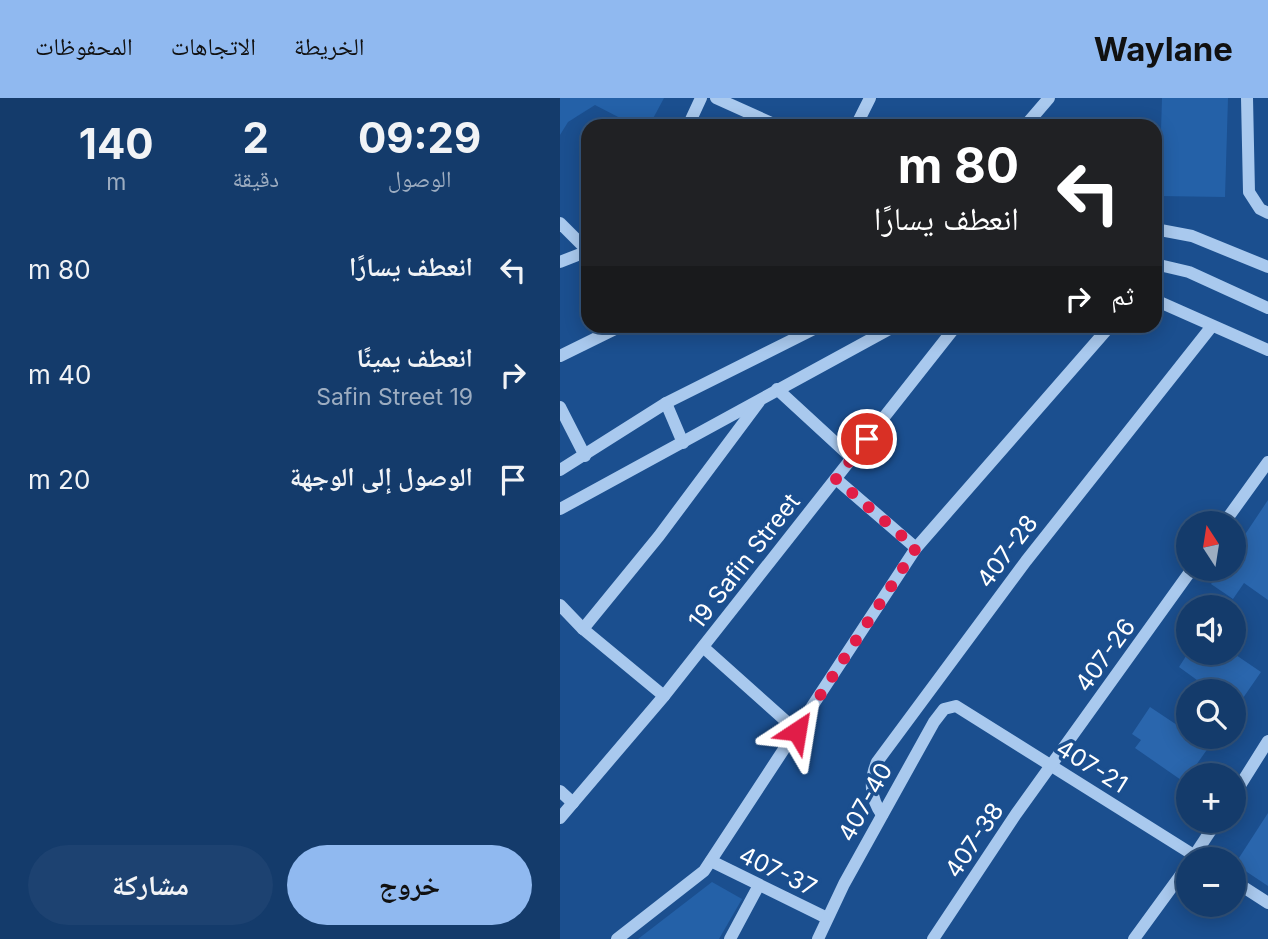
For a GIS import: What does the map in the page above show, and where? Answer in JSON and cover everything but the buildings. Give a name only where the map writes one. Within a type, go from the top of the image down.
[{"type":"street","points":[[691,119],[701,98]]},
{"type":"street","points":[[716,98],[762,119]]},
{"type":"street","points":[[860,119],[870,98]]},
{"type":"street","points":[[1031,119],[1049,98]]},
{"type":"street","points":[[1247,98],[1249,192],[1260,209],[1268,214]]},
{"type":"street","points":[[560,223],[581,244]]},
{"type":"street","points":[[1162,230],[1192,236],[1268,267]]},
{"type":"street","points":[[560,262],[581,254]]},
{"type":"street","points":[[1162,269],[1189,272],[1268,308]]},
{"type":"street","points":[[1162,303],[1268,350]]},
{"type":"street","name":"407-28","points":[[882,814],[871,790],[877,761],[1034,550],[1212,326]]},
{"type":"street","points":[[560,356],[607,333]]},
{"type":"street","points":[[560,470],[666,403],[802,333]]},
{"type":"street","points":[[560,509],[882,333]]},
{"type":"street","name":"19 Safin Street","points":[[560,818],[664,696],[950,333]]},
{"type":"street","points":[[617,939],[704,871],[916,548],[1104,333]]},
{"type":"street","points":[[778,389],[852,458]]},
{"type":"street","points":[[583,629],[659,536],[761,399]]},
{"type":"street","points":[[666,403],[683,443]]},
{"type":"street","points":[[560,407],[585,456]]},
{"type":"street","points":[[1233,511],[1268,462]]},
{"type":"street","points":[[836,479],[916,548]]},
{"type":"street","name":"407-26","points":[[1051,765],[1183,581]]},
{"type":"street","points":[[560,605],[583,629],[664,696]]},
{"type":"street","points":[[702,647],[797,731]]},
{"type":"street","name":"407-40","points":[[818,939],[882,814],[934,722],[944,709],[956,706],[966,711]]},
{"type":"street","name":"407-21","points":[[966,711],[1176,848]]},
{"type":"street","points":[[1246,776],[1268,741]]},
{"type":"street","name":"407-38","points":[[933,939],[1051,765]]},
{"type":"street","points":[[560,791],[573,803]]},
{"type":"street","name":"407-37","points":[[711,861],[827,918]]},
{"type":"street","points":[[1134,939],[1176,884]]},
{"type":"street","points":[[730,939],[760,885]]},
{"type":"street","points":[[1246,888],[1268,902]]},
{"type":"shaded area","points":[[560,98],[664,98],[653,119],[622,119],[595,105],[568,122],[560,135]]},
{"type":"shaded area","points":[[1162,98],[1228,98],[1225,197],[1162,196]]},
{"type":"shaded area","points":[[712,882],[742,899],[719,939],[638,939]]},
{"type":"route","points":[[797,731],[916,548],[836,479],[867,439]]}]
